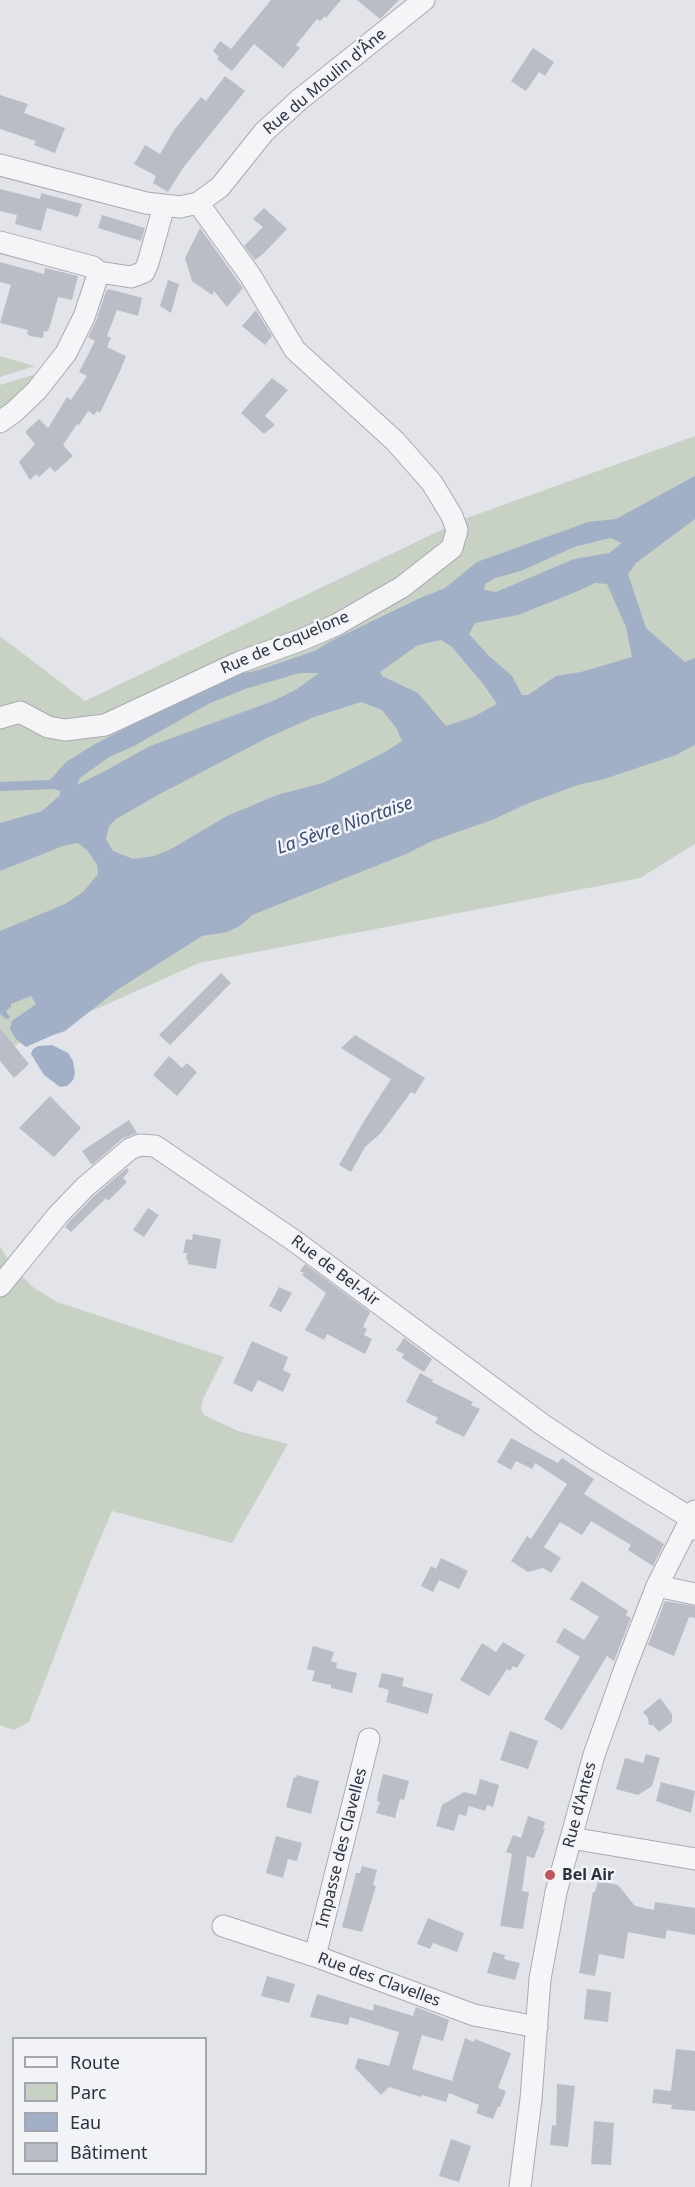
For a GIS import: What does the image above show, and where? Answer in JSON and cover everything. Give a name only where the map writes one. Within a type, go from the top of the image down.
[{"type":"street","name":"Rue du Moulin d'Âne","points":[[198,203],[220,187],[264,132],[308,93],[424,0]]},
{"type":"street","points":[[0,165],[164,206],[180,207],[198,203]]},
{"type":"street","name":"Rue de Coquelone","points":[[0,718],[20,712],[48,727],[65,730],[105,725],[240,662],[336,625],[402,587],[452,548],[457,530],[452,516],[432,483],[395,441],[295,350],[250,275],[198,203]]},
{"type":"street","points":[[0,242],[93,267],[99,272],[131,277],[144,272],[148,264],[164,206]]},
{"type":"street","points":[[0,422],[37,390],[66,353],[84,317],[99,272]]},
{"type":"street","name":"Rue de Bel-Air","points":[[0,1286],[58,1215],[85,1187],[130,1149],[140,1145],[155,1146],[296,1242],[543,1425],[693,1520]]},
{"type":"street","name":"Rue d'Antes","points":[[520,2187],[531,2099],[540,1979],[556,1892],[594,1755],[657,1586],[693,1520]]},
{"type":"street","points":[[657,1586],[695,1594]]},
{"type":"street","name":"Impasse des Clavelles","points":[[315,1956],[369,1739]]},
{"type":"street","points":[[571,1838],[695,1859]]},
{"type":"street","name":"Rue des Clavelles","points":[[223,1926],[315,1956],[474,2015],[537,2027]]},
{"type":"green space","points":[[0,356],[35,366],[0,377]]},
{"type":"green space","points":[[33,375],[35,377],[19,394],[0,410],[0,385]]},
{"type":"green space","points":[[695,436],[695,844],[640,878],[199,963],[0,1052],[0,636],[85,701],[464,519]]},
{"type":"green space","points":[[0,1246],[11,1265],[34,1288],[57,1302],[224,1357],[203,1399],[201,1408],[204,1415],[238,1431],[288,1444],[232,1543],[112,1511],[29,1722],[14,1730],[0,1725]]},
{"type":"water","name":"La Sèvre Niortaise","points":[[695,476],[695,519],[636,563],[628,574],[646,628],[685,662],[695,658],[695,745],[676,755],[604,779],[578,785],[524,805],[492,820],[432,841],[406,854],[252,915],[240,926],[227,932],[202,936],[117,990],[65,1031],[26,1047],[16,1039],[10,1029],[12,1021],[36,1004],[31,996],[11,1004],[6,1011],[10,1018],[6,1019],[0,1014],[0,931],[65,904],[83,892],[98,874],[97,865],[88,851],[78,843],[63,846],[0,871],[0,823],[42,811],[60,795],[60,791],[55,789],[0,791],[0,782],[50,780],[66,762],[95,744],[225,677],[259,670],[317,650],[329,642],[445,588],[477,562],[588,522],[616,519]],"holes":[[[610,538],[622,543],[609,553],[574,559],[496,592],[484,590],[485,584],[495,578],[521,571],[574,547]],[[595,583],[607,584],[626,627],[632,657],[581,672],[556,676],[528,695],[522,695],[512,676],[469,634],[475,623],[518,615]],[[441,640],[452,647],[497,704],[473,717],[446,726],[418,693],[382,676],[380,672],[418,645]],[[300,673],[319,673],[297,689],[273,701],[150,746],[77,785],[80,778],[109,757],[134,746],[210,703],[248,688]],[[361,702],[382,710],[397,729],[402,741],[323,783],[277,795],[227,816],[171,849],[154,856],[133,859],[113,851],[106,839],[109,826],[116,819],[267,738],[314,717]]]},
{"type":"water","points":[[52,1045],[68,1053],[73,1061],[75,1073],[73,1080],[67,1086],[60,1087],[44,1075],[31,1054],[38,1046]]},
{"type":"building","points":[[271,0],[341,0],[326,18],[325,16],[320,21],[317,19],[296,45],[300,48],[283,68],[254,44],[232,71],[217,59],[219,57],[213,51],[220,41],[231,49]]},
{"type":"building","points":[[357,0],[399,0],[380,19]]},
{"type":"building","points":[[533,48],[554,62],[545,76],[539,72],[526,91],[511,81]]},
{"type":"building","points":[[225,76],[245,91],[183,168],[168,192],[153,183],[156,176],[134,164],[145,145],[160,154],[175,129],[201,97],[206,101]]},
{"type":"building","points":[[0,95],[28,104],[24,113],[65,128],[55,153],[34,145],[36,141],[0,129]]},
{"type":"building","points":[[0,189],[40,199],[41,193],[82,204],[78,217],[47,208],[41,231],[15,224],[17,215],[0,211]]},
{"type":"building","points":[[264,208],[287,229],[255,260],[244,246],[263,227],[253,219]]},
{"type":"building","points":[[102,215],[145,228],[141,241],[98,228]]},
{"type":"building","points":[[200,228],[243,288],[227,307],[214,291],[212,295],[192,281],[185,258]]},
{"type":"building","points":[[0,262],[44,274],[45,268],[78,276],[72,300],[58,297],[50,326],[47,332],[44,331],[43,338],[30,336],[27,334],[28,330],[0,323],[11,285],[0,282]]},
{"type":"building","points":[[168,280],[179,284],[171,313],[160,306]]},
{"type":"building","points":[[109,289],[142,298],[138,316],[117,310],[107,336],[111,338],[107,347],[126,356],[120,371],[100,413],[97,411],[94,415],[88,411],[63,445],[73,456],[55,472],[50,467],[39,477],[36,474],[30,480],[19,462],[35,444],[25,432],[39,419],[48,428],[67,397],[71,400],[87,376],[79,372],[95,341],[88,337],[106,291]]},
{"type":"building","points":[[256,310],[272,336],[265,345],[242,326]]},
{"type":"building","points":[[272,378],[288,390],[265,416],[275,425],[264,434],[241,413]]},
{"type":"building","points":[[221,973],[231,983],[170,1045],[159,1035]]},
{"type":"building","points":[[0,1028],[29,1064],[14,1078],[0,1061]]},
{"type":"building","points":[[355,1035],[425,1078],[415,1094],[411,1092],[381,1133],[365,1147],[351,1172],[339,1165],[391,1079],[341,1048]]},
{"type":"building","points":[[169,1056],[182,1068],[187,1063],[197,1072],[177,1096],[153,1075]]},
{"type":"building","points":[[50,1096],[81,1128],[54,1157],[19,1128]]},
{"type":"building","points":[[129,1120],[137,1133],[122,1139],[92,1165],[82,1151]]},
{"type":"building","points":[[127,1168],[129,1171],[123,1178],[127,1182],[108,1201],[106,1198],[71,1232],[65,1227],[94,1196]]},
{"type":"building","points":[[148,1208],[159,1215],[144,1237],[133,1230]]},
{"type":"building","points":[[193,1234],[221,1239],[216,1269],[188,1264],[187,1253],[183,1253],[186,1239],[192,1240]]},
{"type":"building","points":[[305,1264],[370,1312],[363,1327],[367,1329],[364,1335],[372,1339],[365,1354],[327,1334],[324,1340],[305,1330],[326,1293],[302,1275],[304,1273],[300,1271]]},
{"type":"building","points":[[279,1287],[292,1293],[281,1312],[269,1306]]},
{"type":"building","points":[[404,1338],[432,1359],[424,1372],[402,1358],[404,1354],[396,1350]]},
{"type":"building","points":[[252,1341],[288,1357],[283,1370],[291,1374],[283,1392],[258,1380],[252,1392],[233,1383]]},
{"type":"building","points":[[420,1373],[433,1380],[432,1382],[473,1402],[471,1405],[480,1409],[464,1437],[435,1423],[438,1418],[406,1402]]},
{"type":"building","points":[[511,1438],[558,1463],[562,1458],[594,1479],[584,1494],[664,1544],[653,1566],[628,1550],[631,1545],[591,1521],[582,1535],[560,1522],[544,1547],[561,1558],[551,1573],[543,1568],[528,1572],[511,1561],[527,1536],[531,1539],[567,1484],[535,1463],[532,1469],[516,1461],[511,1470],[497,1462]]},
{"type":"building","points":[[441,1558],[468,1571],[459,1589],[439,1580],[433,1592],[421,1586],[431,1566],[436,1569]]},
{"type":"building","points":[[582,1581],[628,1611],[626,1615],[631,1618],[614,1661],[607,1656],[562,1730],[544,1719],[580,1657],[556,1642],[564,1628],[584,1640],[599,1617],[570,1599]]},
{"type":"building","points":[[665,1601],[695,1606],[695,1618],[689,1617],[674,1656],[648,1645]]},
{"type":"building","points":[[503,1642],[525,1655],[517,1668],[513,1666],[510,1671],[507,1669],[489,1696],[460,1680],[482,1643],[496,1652]]},
{"type":"building","points":[[313,1646],[334,1652],[331,1661],[337,1663],[336,1668],[357,1673],[352,1693],[312,1681],[315,1671],[307,1669]]},
{"type":"building","points":[[382,1673],[404,1678],[402,1686],[433,1694],[428,1714],[386,1702],[389,1690],[378,1687]]},
{"type":"building","points":[[660,1698],[672,1714],[672,1722],[659,1732],[653,1725],[649,1725],[648,1718],[643,1712]]},
{"type":"building","points":[[510,1731],[538,1741],[528,1769],[500,1760]]},
{"type":"building","points":[[646,1754],[660,1758],[652,1786],[638,1795],[616,1789],[625,1758],[643,1763]]},
{"type":"building","points":[[383,1774],[409,1781],[404,1800],[400,1799],[395,1818],[376,1813],[380,1802],[377,1801]]},
{"type":"building","points":[[297,1775],[319,1781],[311,1814],[286,1807],[294,1777],[296,1778]]},
{"type":"building","points":[[480,1779],[499,1785],[493,1807],[487,1805],[485,1811],[469,1806],[466,1816],[459,1814],[454,1831],[436,1826],[442,1805],[464,1792],[476,1795]]},
{"type":"building","points":[[661,1782],[695,1791],[691,1813],[656,1801]]},
{"type":"building","points":[[528,1816],[545,1822],[543,1828],[545,1829],[534,1858],[527,1856],[522,1891],[529,1892],[523,1929],[500,1926],[512,1854],[506,1852],[513,1835],[521,1838]]},
{"type":"building","points":[[276,1836],[302,1843],[297,1861],[288,1859],[283,1878],[266,1873]]},
{"type":"building","points":[[362,1866],[377,1870],[373,1885],[376,1886],[362,1932],[342,1927],[356,1873],[360,1873]]},
{"type":"building","points":[[598,1881],[618,1885],[635,1906],[654,1910],[655,1902],[695,1908],[695,1935],[667,1930],[665,1939],[628,1932],[624,1959],[599,1954],[595,1976],[579,1973],[593,1892],[595,1892]]},
{"type":"building","points":[[428,1918],[464,1933],[457,1952],[433,1943],[430,1949],[417,1944]]},
{"type":"building","points":[[493,1952],[505,1955],[504,1959],[520,1963],[515,1980],[487,1973]]},
{"type":"building","points":[[267,1976],[295,1984],[289,2003],[261,1996]]},
{"type":"building","points":[[587,1989],[611,1992],[608,2022],[584,2019]]},
{"type":"building","points":[[317,1994],[373,2011],[374,2004],[413,2016],[416,2007],[449,2020],[443,2041],[422,2035],[412,2069],[452,2081],[465,2038],[474,2042],[475,2039],[511,2053],[498,2088],[506,2091],[493,2119],[476,2113],[479,2105],[449,2093],[446,2102],[389,2087],[381,2095],[355,2068],[358,2058],[389,2066],[399,2032],[350,2017],[348,2025],[310,2017]]},
{"type":"building","points":[[676,2049],[695,2051],[695,2111],[671,2109],[672,2105],[652,2103],[654,2089],[671,2091]]},
{"type":"building","points":[[557,2084],[575,2086],[568,2147],[550,2145],[552,2125],[556,2126]]},
{"type":"building","points":[[594,2121],[614,2123],[611,2165],[591,2164]]},
{"type":"building","points":[[451,2139],[471,2146],[459,2182],[439,2176]]},
{"type":"place","name":"Bel Air","points":[[550,1875]]}]
